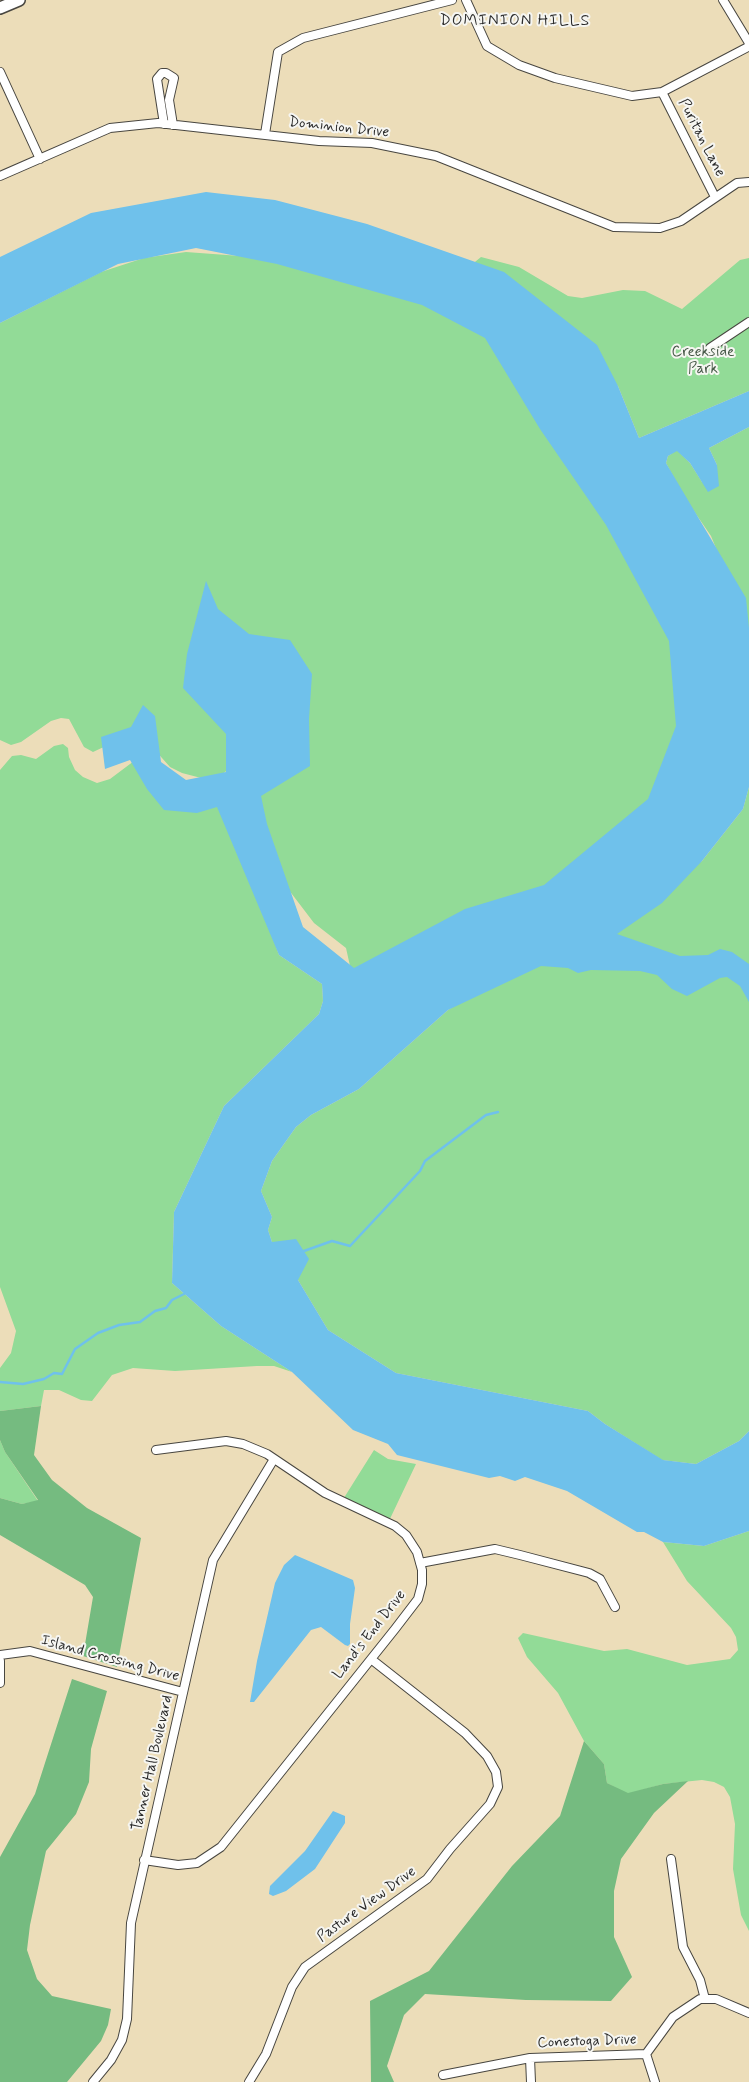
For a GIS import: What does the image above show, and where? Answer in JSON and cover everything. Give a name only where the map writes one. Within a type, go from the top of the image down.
[{"type":"street","points":[[0,8],[19,0]]},
{"type":"street","points":[[265,134],[278,52],[303,38],[452,0]]},
{"type":"street","points":[[466,0],[487,46],[519,64],[555,78],[632,96],[662,92],[749,45],[723,0]]},
{"type":"street","points":[[0,72],[40,159]]},
{"type":"street","name":"Puritan Lane","points":[[662,92],[715,197]]},
{"type":"street","points":[[164,124],[166,100],[173,125]]},
{"type":"street","name":"Dominion Drive","points":[[0,176],[110,128],[164,124],[319,141],[372,143],[436,156],[614,227],[660,228],[681,221],[737,183],[749,182]]},
{"type":"street","points":[[710,348],[749,322]]},
{"type":"street","name":"Land's End Drive","points":[[144,1860],[178,1865],[197,1863],[221,1847],[418,1599],[422,1584],[417,1552],[406,1535],[395,1526],[325,1493],[274,1459],[244,1444],[226,1441],[156,1450]]},
{"type":"street","name":"Tanner Hall Boulevard","points":[[93,2082],[111,2060],[122,2040],[127,2019],[131,1923],[144,1860],[164,1784],[213,1560],[274,1459]]},
{"type":"street","points":[[420,1563],[495,1549],[589,1572],[600,1579],[615,1607]]},
{"type":"street","name":"Island Crossing Drive","points":[[0,1655],[30,1651],[183,1692]]},
{"type":"street","name":"Pasture View Drive","points":[[249,2082],[266,2054],[292,1987],[306,1967],[427,1879],[450,1849],[490,1804],[498,1787],[496,1772],[487,1756],[465,1733],[371,1659]]},
{"type":"street","points":[[0,1661],[0,1683]]},
{"type":"street","points":[[671,1859],[683,1947],[700,1980],[705,1999]]},
{"type":"street","points":[[655,2082],[646,2054],[673,2017],[700,2000],[705,1999],[716,1999],[749,2013]]},
{"type":"street","name":"Conestoga Drive","points":[[443,2075],[530,2058],[646,2054]]},
{"type":"street","name":"Conestoga Drive","points":[[530,2058],[531,2082]]},
{"type":"green space","points":[[186,252],[240,256],[358,279],[485,329],[687,654],[664,834],[352,975],[346,948],[314,923],[282,881],[230,768],[220,776],[205,779],[182,773],[170,767],[138,731],[93,752],[84,747],[69,719],[61,718],[51,721],[21,742],[11,745],[0,740],[0,323],[101,272],[144,258]]},
{"type":"green space","name":"Creekside Park","points":[[481,257],[519,267],[568,296],[582,298],[623,290],[645,291],[682,309],[740,260],[749,258],[749,391],[639,438],[618,386],[470,266]]},
{"type":"green space","points":[[749,427],[749,629],[711,536],[685,498],[666,463],[668,456],[677,450],[690,463],[702,482],[717,465],[709,448]]},
{"type":"green space","points":[[63,744],[68,748],[69,757],[75,770],[83,777],[97,783],[110,779],[134,761],[224,800],[279,955],[322,984],[323,1001],[319,1014],[224,1106],[174,1212],[172,1283],[221,1326],[292,1372],[274,1366],[175,1371],[133,1368],[112,1375],[92,1401],[81,1400],[59,1390],[44,1390],[41,1406],[0,1411],[0,1368],[11,1353],[16,1331],[0,1287],[0,770],[12,756],[21,755],[36,759],[54,746]]},
{"type":"green space","points":[[749,787],[749,1431],[739,1441],[696,1464],[662,1460],[588,1411],[396,1373],[328,1330],[298,1280],[272,1242],[268,1230],[272,1217],[261,1191],[272,1161],[296,1127],[311,1115],[359,1089],[448,1010],[702,861],[743,809]]},
{"type":"green space","points":[[41,1406],[34,1455],[52,1480],[87,1508],[141,1538],[117,1667],[83,1656],[93,1597],[85,1585],[0,1535],[0,1498],[22,1504],[38,1500],[5,1452],[0,1440],[0,1411]]},
{"type":"green space","points":[[0,1440],[5,1452],[38,1501],[22,1504],[0,1498]]},
{"type":"green space","points":[[374,1450],[388,1459],[416,1464],[388,1523],[342,1501]]},
{"type":"green space","points":[[749,1531],[749,1931],[741,1915],[733,1869],[735,1824],[730,1797],[724,1787],[714,1782],[702,1780],[663,1784],[628,1794],[607,1783],[604,1764],[584,1741],[558,1693],[527,1657],[518,1638],[523,1633],[604,1651],[627,1649],[687,1665],[730,1659],[738,1650],[736,1637],[731,1628],[687,1581],[663,1542],[704,1546]]},
{"type":"green space","points":[[72,1679],[107,1691],[91,1749],[89,1782],[76,1814],[46,1851],[30,1925],[27,1950],[37,1979],[52,1996],[111,2009],[108,2025],[101,2041],[67,2082],[0,2082],[0,1857],[35,1794]]},
{"type":"green space","points":[[584,1741],[604,1764],[607,1783],[628,1793],[663,1784],[688,1781],[654,1813],[621,1859],[614,1891],[614,1937],[632,1977],[611,2001],[526,2000],[425,1994],[404,2015],[387,2066],[394,2082],[371,2082],[370,2001],[429,1971],[512,1866],[560,1816]]},
{"type":"water","points":[[206,192],[275,200],[367,224],[504,272],[597,345],[618,386],[639,438],[749,391],[749,427],[709,448],[717,465],[719,486],[708,492],[690,463],[677,451],[668,456],[666,463],[746,598],[749,628],[749,787],[743,809],[702,861],[662,903],[617,934],[680,956],[708,955],[720,949],[732,952],[749,964],[749,1002],[740,986],[727,977],[720,978],[687,996],[672,989],[657,975],[640,971],[591,970],[578,973],[568,968],[541,966],[448,1010],[359,1089],[311,1115],[296,1127],[272,1161],[261,1191],[272,1217],[268,1230],[272,1242],[296,1239],[309,1259],[298,1280],[328,1330],[396,1373],[588,1411],[605,1424],[663,1460],[696,1464],[739,1441],[749,1431],[749,1531],[704,1546],[663,1542],[644,1532],[637,1532],[567,1491],[525,1477],[515,1481],[500,1476],[489,1478],[397,1455],[388,1444],[353,1430],[292,1372],[221,1326],[172,1283],[174,1212],[224,1106],[319,1014],[323,1001],[322,984],[279,955],[217,807],[197,813],[164,810],[147,789],[130,760],[105,769],[101,737],[131,727],[143,705],[155,716],[161,762],[186,780],[226,772],[226,734],[183,688],[187,654],[206,581],[218,609],[249,634],[290,640],[312,674],[309,719],[310,766],[261,796],[267,824],[303,927],[354,968],[465,909],[544,885],[648,799],[676,726],[669,641],[606,525],[540,429],[485,338],[422,305],[277,264],[196,248],[118,264],[0,323],[0,257],[91,213]]},
{"type":"water","points":[[295,1555],[353,1580],[355,1588],[350,1624],[350,1644],[348,1646],[345,1645],[321,1627],[311,1630],[254,1702],[250,1702],[257,1661],[275,1583],[284,1565]]},
{"type":"water","points":[[333,1811],[345,1816],[345,1823],[315,1869],[286,1891],[273,1896],[269,1894],[270,1886],[305,1851]]},
{"type":"waterway","points":[[304,1251],[332,1241],[350,1246],[420,1171],[425,1161],[486,1115],[498,1112]]},
{"type":"waterway","points":[[0,1382],[23,1384],[44,1379],[54,1373],[62,1374],[75,1349],[98,1333],[119,1325],[140,1322],[155,1311],[166,1308],[172,1300],[184,1294]]},
{"type":"district","name":"DOMINION HILLS","points":[[515,22]]}]
